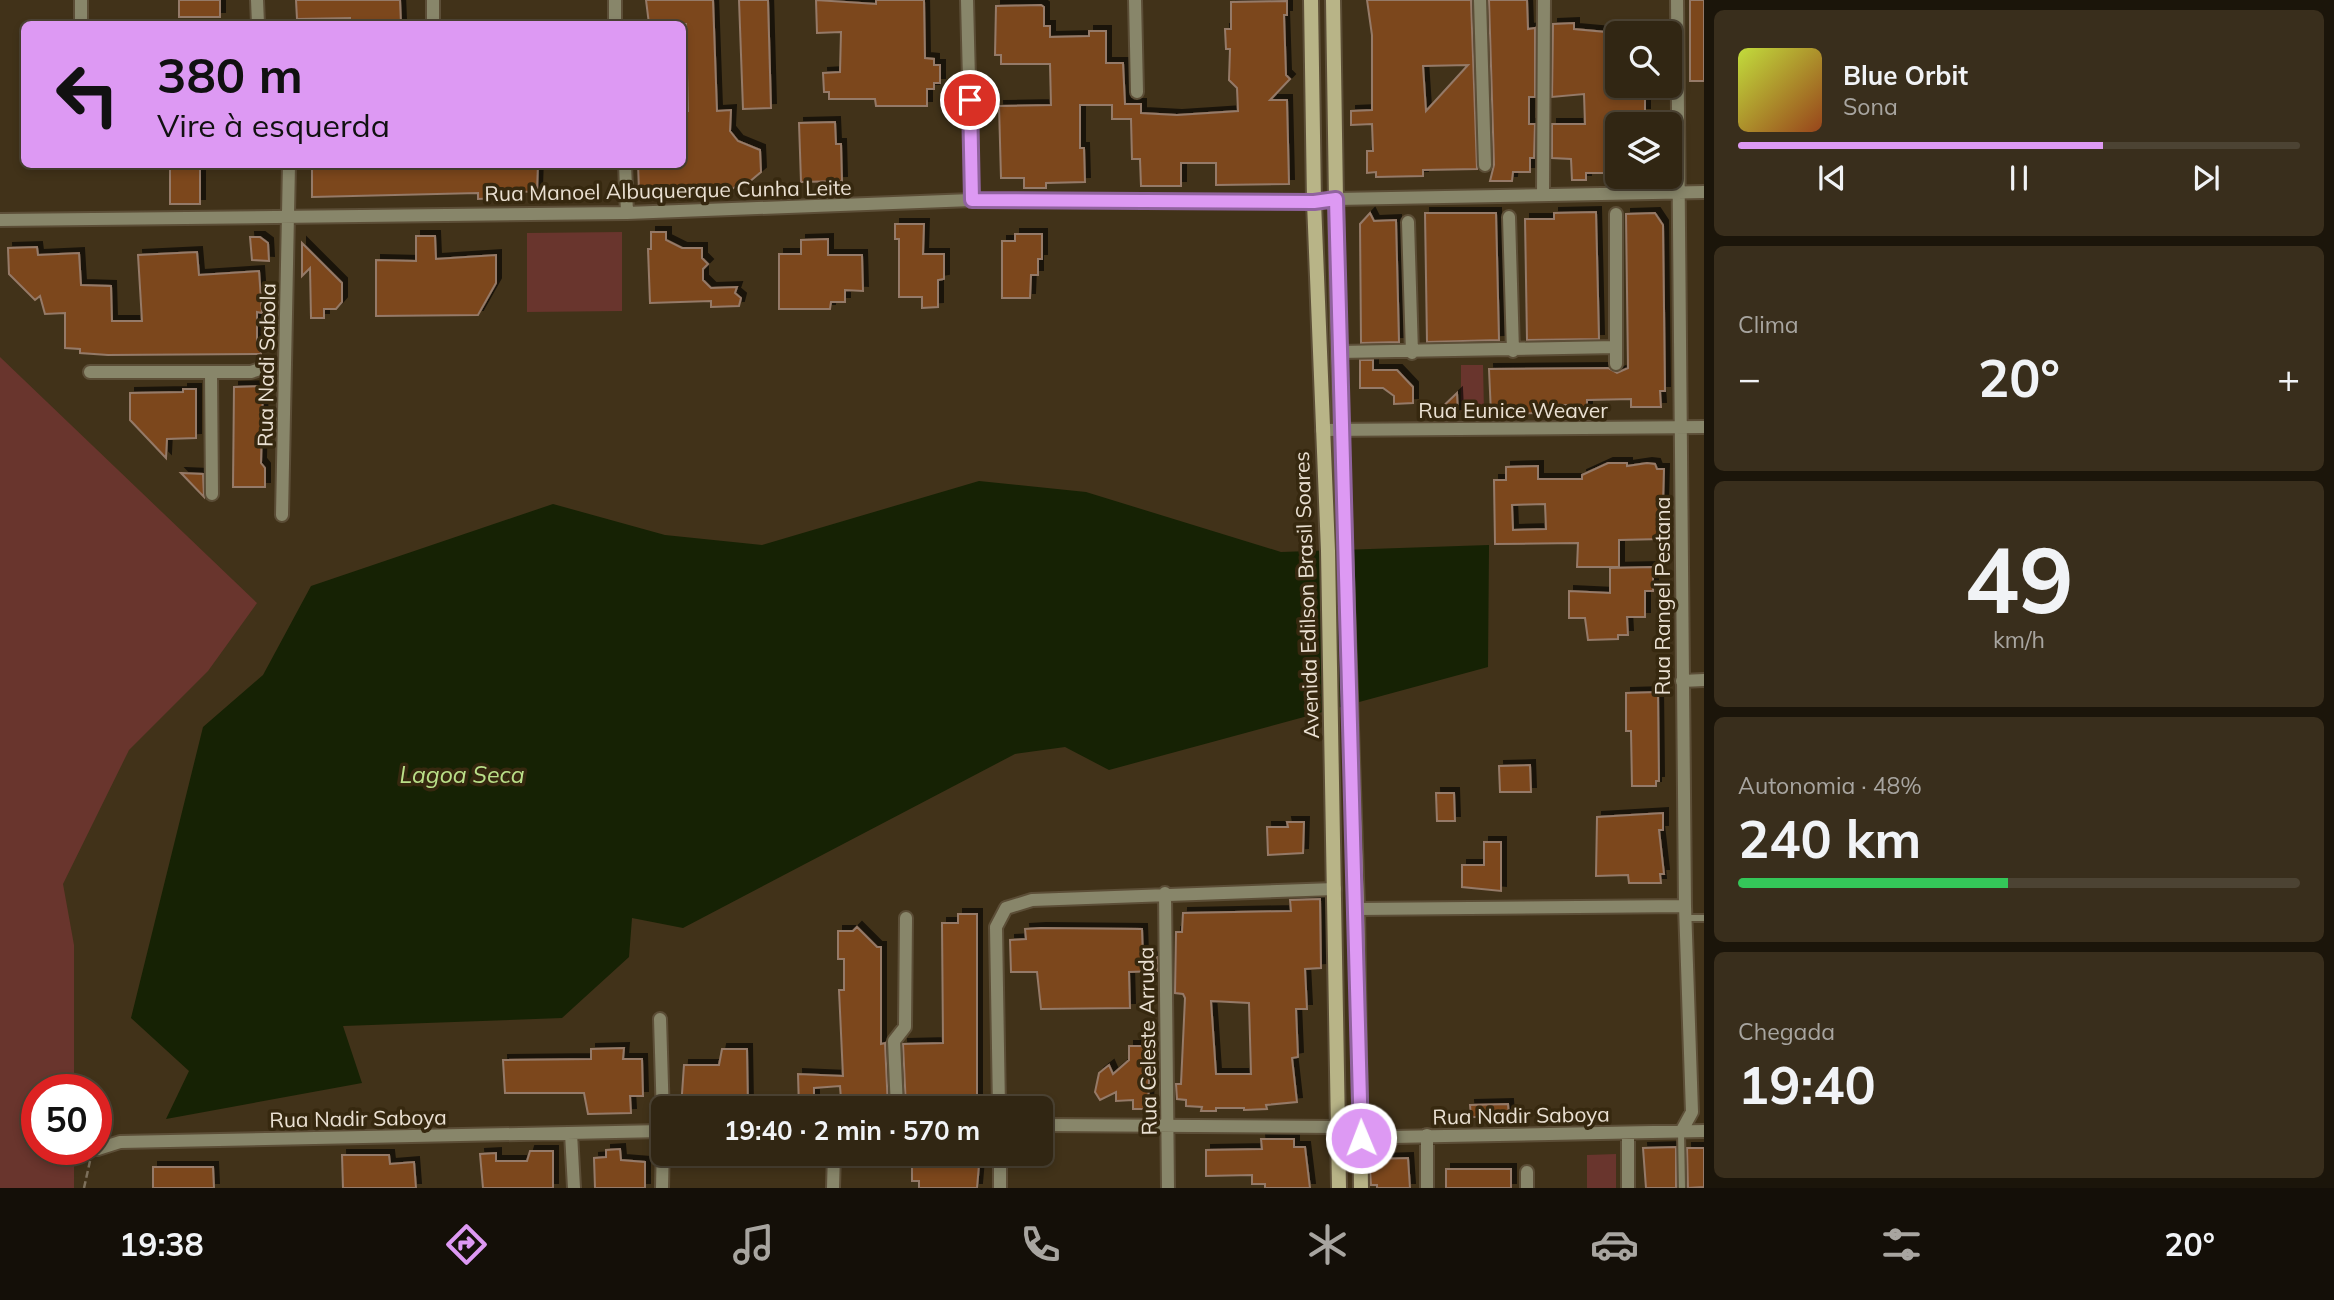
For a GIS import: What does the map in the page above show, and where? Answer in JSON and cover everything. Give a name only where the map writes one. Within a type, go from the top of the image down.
[{"type":"main road","name":"Avenida Edilson Brasil Soares","points":[[1311,0],[1314,202],[1332,711],[1339,1188]]},
{"type":"main road","name":"Avenida Edilson Brasil Soares","points":[[1333,0],[1338,334],[1357,909],[1360,1188]]},
{"type":"main road","points":[[1319,335],[1338,334]]},
{"type":"street","points":[[81,0],[81,21]]},
{"type":"street","points":[[257,0],[258,21]]},
{"type":"street","points":[[433,0],[433,21]]},
{"type":"street","points":[[615,0],[615,21]]},
{"type":"street","points":[[968,0],[972,200]]},
{"type":"street","points":[[1135,0],[1137,92]]},
{"type":"street","points":[[1480,0],[1485,165]]},
{"type":"street","points":[[1544,0],[1544,195]]},
{"type":"street","name":"Rua Rangel Pestana","points":[[1677,0],[1685,912],[1692,1112],[1681,1132]]},
{"type":"street","name":"Rua Nadi Sabola","points":[[282,515],[270,373],[289,216],[289,168]]},
{"type":"street","points":[[625,168],[626,212]]},
{"type":"street","name":"Rua Manoel Albuquerque Cunha Leite","points":[[0,220],[626,212],[972,200],[1314,202],[1336,199],[1704,192]]},
{"type":"street","points":[[1616,214],[1616,364]]},
{"type":"street","points":[[1508,217],[1513,351]]},
{"type":"street","points":[[1408,222],[1412,353]]},
{"type":"street","points":[[1339,352],[1412,353],[1616,347]]},
{"type":"street","points":[[90,372],[270,373]]},
{"type":"street","points":[[211,372],[212,494]]},
{"type":"street","name":"Rua Eunice Weaver","points":[[1322,430],[1704,427]]},
{"type":"street","points":[[1682,681],[1704,680]]},
{"type":"street","points":[[999,1096],[996,927],[1006,908],[1018,902],[1165,893],[1335,889]]},
{"type":"street","name":"Rua Celeste Arruda","points":[[1165,893],[1168,1188]]},
{"type":"street","points":[[1357,909],[1685,912]]},
{"type":"street","points":[[896,1096],[894,1041],[905,1027],[906,918]]},
{"type":"street","points":[[660,1019],[662,1096]]},
{"type":"street","name":"Rua Nadir Saboya","points":[[1053,1125],[1167,1124],[1338,1133],[1361,1138],[1704,1132]]},
{"type":"street","name":"Rua Nadir Saboya","points":[[112,1145],[120,1142],[651,1131]]},
{"type":"street","points":[[571,1133],[575,1188]]},
{"type":"street","points":[[1628,1133],[1628,1188]]},
{"type":"street","points":[[1427,1135],[1427,1188]]},
{"type":"street","points":[[662,1166],[662,1188]]},
{"type":"street","points":[[833,1188],[834,1166]]},
{"type":"street","points":[[1000,1166],[1000,1188]]},
{"type":"street","points":[[1527,1172],[1527,1188]]},
{"type":"lane","points":[[1685,912],[1704,918]]},
{"type":"lane","name":"Rua Rangel Pestana","points":[[1681,1132],[1682,1188]]},
{"type":"path","points":[[84,1188],[89,1165]]},
{"type":"shaded area","points":[[622,232],[622,311],[527,312],[527,233]]},
{"type":"shaded area","points":[[0,357],[257,603],[208,671],[129,750],[63,884],[74,945],[74,1074],[21,1074],[21,1165],[74,1165],[74,1188],[0,1188]]},
{"type":"shaded area","points":[[1461,365],[1483,365],[1484,412],[1461,412]]},
{"type":"shaded area","points":[[1616,1154],[1616,1188],[1587,1188],[1587,1155]]},
{"type":"water","name":"Lagoa Seca","points":[[979,481],[1086,492],[1281,552],[1489,545],[1488,667],[1109,770],[1065,747],[1015,754],[683,928],[632,918],[629,957],[562,1018],[343,1026],[362,1083],[166,1119],[189,1071],[131,1018],[203,727],[263,675],[311,586],[553,504],[665,535],[762,545]]},
{"type":"building","points":[[179,0],[220,0],[220,17],[179,17]]},
{"type":"building","points":[[296,0],[400,0],[401,21],[297,19]]},
{"type":"building","points":[[646,0],[713,0],[717,111],[731,110],[730,131],[738,141],[760,150],[761,172],[748,183],[746,180],[732,189],[713,190],[713,194],[641,195],[638,168],[686,168],[686,21],[649,21]]},
{"type":"building","points":[[739,0],[768,0],[771,108],[743,109]]},
{"type":"building","points":[[816,0],[876,4],[876,0],[924,0],[925,58],[934,59],[934,65],[940,65],[940,83],[934,83],[934,89],[927,89],[927,106],[876,106],[875,99],[829,99],[829,92],[824,92],[823,73],[840,72],[841,32],[817,33]]},
{"type":"building","points":[[1367,0],[1471,0],[1477,169],[1423,170],[1423,176],[1376,177],[1376,172],[1367,173],[1367,151],[1373,151],[1372,124],[1351,125],[1351,111],[1372,110],[1372,35]],"holes":[[[1468,65],[1426,111],[1423,66]]]},
{"type":"building","points":[[1489,0],[1527,0],[1528,29],[1535,28],[1535,97],[1529,97],[1529,124],[1535,124],[1534,158],[1530,158],[1530,172],[1513,172],[1512,181],[1490,181],[1494,165]]},
{"type":"building","points":[[1690,0],[1704,0],[1704,81],[1690,81]]},
{"type":"building","points":[[1287,1],[1287,15],[1284,15],[1286,75],[1290,79],[1270,100],[1287,100],[1289,184],[1216,185],[1216,163],[1181,163],[1181,186],[1141,186],[1140,159],[1132,159],[1131,119],[1112,119],[1112,105],[1080,105],[1080,148],[1084,148],[1085,182],[1046,183],[1046,188],[1024,188],[1024,178],[1001,178],[999,106],[1051,105],[1050,64],[1001,64],[1001,55],[995,55],[996,6],[1041,5],[1044,7],[1044,26],[1050,26],[1050,37],[1089,36],[1089,31],[1106,31],[1106,63],[1123,63],[1125,104],[1141,104],[1141,113],[1177,115],[1238,111],[1237,88],[1229,80],[1230,49],[1226,49],[1225,29],[1231,29],[1231,2]]},
{"type":"building","points":[[1574,23],[1574,29],[1605,32],[1605,98],[1645,98],[1645,112],[1605,112],[1605,173],[1586,173],[1586,180],[1572,180],[1571,159],[1552,158],[1552,124],[1585,124],[1584,94],[1552,97],[1553,24]]},
{"type":"building","points":[[835,122],[836,144],[841,144],[842,181],[801,182],[799,123]]},
{"type":"building","points":[[170,168],[200,168],[200,204],[170,204]]},
{"type":"building","points":[[312,168],[538,168],[537,192],[499,191],[499,198],[478,199],[478,193],[312,197]]},
{"type":"building","points":[[1596,212],[1599,339],[1527,340],[1525,219],[1554,219],[1554,213]]},
{"type":"building","points":[[1370,213],[1374,221],[1396,220],[1399,342],[1361,343],[1360,224]]},
{"type":"building","points":[[1425,213],[1496,213],[1499,340],[1427,342]]},
{"type":"building","points":[[1655,213],[1663,225],[1665,391],[1660,391],[1661,407],[1631,407],[1631,399],[1587,400],[1587,412],[1567,413],[1566,405],[1539,405],[1539,413],[1491,414],[1489,369],[1608,368],[1617,373],[1628,368],[1626,214]]},
{"type":"building","points":[[895,224],[924,224],[923,254],[944,254],[944,279],[938,280],[938,307],[922,308],[922,297],[899,297],[899,239],[895,239]]},
{"type":"building","points":[[651,232],[666,232],[666,240],[682,248],[702,248],[702,258],[708,264],[703,269],[703,280],[711,288],[737,287],[735,293],[741,298],[739,306],[711,307],[711,301],[650,303],[648,249],[651,249]]},
{"type":"building","points":[[1015,234],[1042,234],[1042,259],[1038,259],[1038,275],[1031,275],[1030,298],[1002,298],[1002,241],[1015,241]]},
{"type":"building","points":[[416,236],[435,236],[436,259],[496,255],[496,283],[478,315],[376,316],[376,260],[416,261]]},
{"type":"building","points":[[250,237],[260,237],[268,243],[269,261],[252,260]]},
{"type":"building","points":[[828,239],[828,255],[862,255],[863,291],[845,290],[845,302],[831,302],[830,309],[779,309],[779,254],[801,254],[801,240]]},
{"type":"building","points":[[302,243],[342,283],[342,302],[336,309],[324,309],[324,318],[311,318],[310,268],[302,276]]},
{"type":"building","points":[[37,247],[38,255],[79,253],[81,285],[111,286],[112,321],[142,321],[138,255],[197,252],[199,275],[259,271],[262,313],[257,312],[257,341],[260,340],[261,354],[108,355],[80,353],[80,349],[65,348],[65,313],[45,314],[40,296],[35,300],[9,274],[8,248]]},
{"type":"building","points":[[1360,360],[1373,360],[1373,370],[1397,370],[1413,387],[1413,403],[1394,404],[1394,396],[1383,388],[1360,388]]},
{"type":"building","points":[[263,386],[261,463],[265,468],[265,487],[233,487],[234,387]]},
{"type":"building","points":[[183,389],[196,389],[196,438],[167,439],[166,458],[130,420],[130,393],[183,392]]},
{"type":"building","points":[[1457,393],[1458,414],[1434,415]]},
{"type":"building","points":[[1608,463],[1627,463],[1627,466],[1647,463],[1655,464],[1657,469],[1664,469],[1662,539],[1619,540],[1619,567],[1577,567],[1578,543],[1495,544],[1494,480],[1506,480],[1506,467],[1538,466],[1538,479],[1582,479],[1582,475]],"holes":[[[1545,504],[1546,529],[1513,530],[1512,505]]]},
{"type":"building","points":[[181,473],[203,474],[204,497]]},
{"type":"building","points":[[1653,567],[1653,591],[1645,591],[1645,617],[1627,617],[1628,635],[1618,635],[1618,639],[1588,640],[1585,618],[1569,618],[1569,591],[1610,593],[1610,568]]},
{"type":"building","points":[[1658,692],[1659,781],[1656,781],[1656,786],[1632,786],[1631,731],[1626,731],[1626,693]]},
{"type":"building","points":[[1530,765],[1531,792],[1500,792],[1499,766]]},
{"type":"building","points":[[1436,793],[1454,793],[1455,821],[1437,821]]},
{"type":"building","points":[[1663,813],[1663,830],[1659,830],[1664,874],[1660,874],[1661,883],[1629,883],[1628,875],[1596,876],[1597,817]]},
{"type":"building","points":[[1287,822],[1304,822],[1303,853],[1268,855],[1267,827],[1288,827]]},
{"type":"building","points":[[1484,842],[1501,842],[1501,891],[1462,887],[1462,865],[1484,865]]},
{"type":"building","points":[[1320,899],[1321,968],[1305,969],[1307,1009],[1296,1009],[1298,1057],[1292,1058],[1297,1102],[1266,1105],[1267,1109],[1244,1110],[1216,1108],[1216,1111],[1201,1111],[1202,1107],[1186,1106],[1186,1100],[1177,1099],[1176,1084],[1181,1084],[1185,998],[1183,994],[1175,993],[1176,932],[1182,932],[1183,913],[1291,911],[1290,900]],"holes":[[[1211,1001],[1249,1003],[1251,1074],[1216,1074]]]},
{"type":"building","points":[[958,914],[977,914],[977,1096],[905,1096],[903,1044],[943,1043],[942,923],[958,923]]},
{"type":"building","points":[[857,927],[877,947],[881,947],[881,1044],[885,1043],[887,1096],[841,1096],[840,1086],[814,1088],[814,1096],[799,1096],[798,1074],[843,1076],[839,990],[844,990],[844,959],[838,959],[838,931],[853,931]]},
{"type":"building","points":[[1025,929],[1142,929],[1143,958],[1157,957],[1157,971],[1129,972],[1130,1008],[1041,1009],[1037,972],[1011,972],[1010,940],[1026,939]]},
{"type":"building","points":[[1129,1046],[1150,1046],[1148,1109],[1133,1109],[1133,1100],[1116,1101],[1116,1092],[1100,1100],[1095,1092],[1099,1073],[1109,1065],[1113,1074],[1129,1060]]},
{"type":"building","points":[[624,1048],[623,1059],[642,1059],[643,1096],[630,1096],[631,1113],[588,1114],[584,1093],[505,1093],[503,1060],[591,1059],[591,1049]]},
{"type":"building","points":[[722,1049],[747,1049],[748,1096],[682,1096],[684,1065],[719,1065]]},
{"type":"building","points":[[1508,1104],[1509,1117],[1471,1117],[1470,1105]]},
{"type":"building","points":[[1261,1139],[1294,1139],[1294,1147],[1305,1147],[1310,1188],[1265,1188],[1265,1184],[1252,1184],[1252,1175],[1206,1176],[1206,1150],[1262,1149]]},
{"type":"building","points":[[1676,1147],[1676,1188],[1646,1188],[1643,1148]]},
{"type":"building","points":[[1687,1148],[1704,1148],[1704,1187],[1688,1188]]},
{"type":"building","points":[[620,1149],[621,1160],[645,1162],[645,1188],[595,1188],[594,1158],[606,1157],[606,1150]]},
{"type":"building","points":[[530,1151],[553,1151],[553,1188],[483,1188],[480,1154],[496,1153],[496,1161],[527,1161]]},
{"type":"building","points":[[342,1155],[389,1155],[390,1164],[414,1162],[416,1188],[343,1188]]},
{"type":"building","points":[[1408,1158],[1410,1188],[1377,1188],[1377,1185],[1371,1185],[1370,1170],[1377,1167],[1377,1159]]},
{"type":"building","points":[[912,1166],[979,1166],[977,1188],[919,1188],[919,1181],[912,1181]]},
{"type":"building","points":[[153,1167],[213,1167],[214,1188],[153,1188]]},
{"type":"building","points":[[1446,1169],[1511,1169],[1511,1188],[1446,1188]]},
{"type":"tunnel","points":[[263,379],[271,380]]},
{"type":"route","points":[[970,100],[972,200],[1314,202],[1336,199],[1361,1138]]}]
